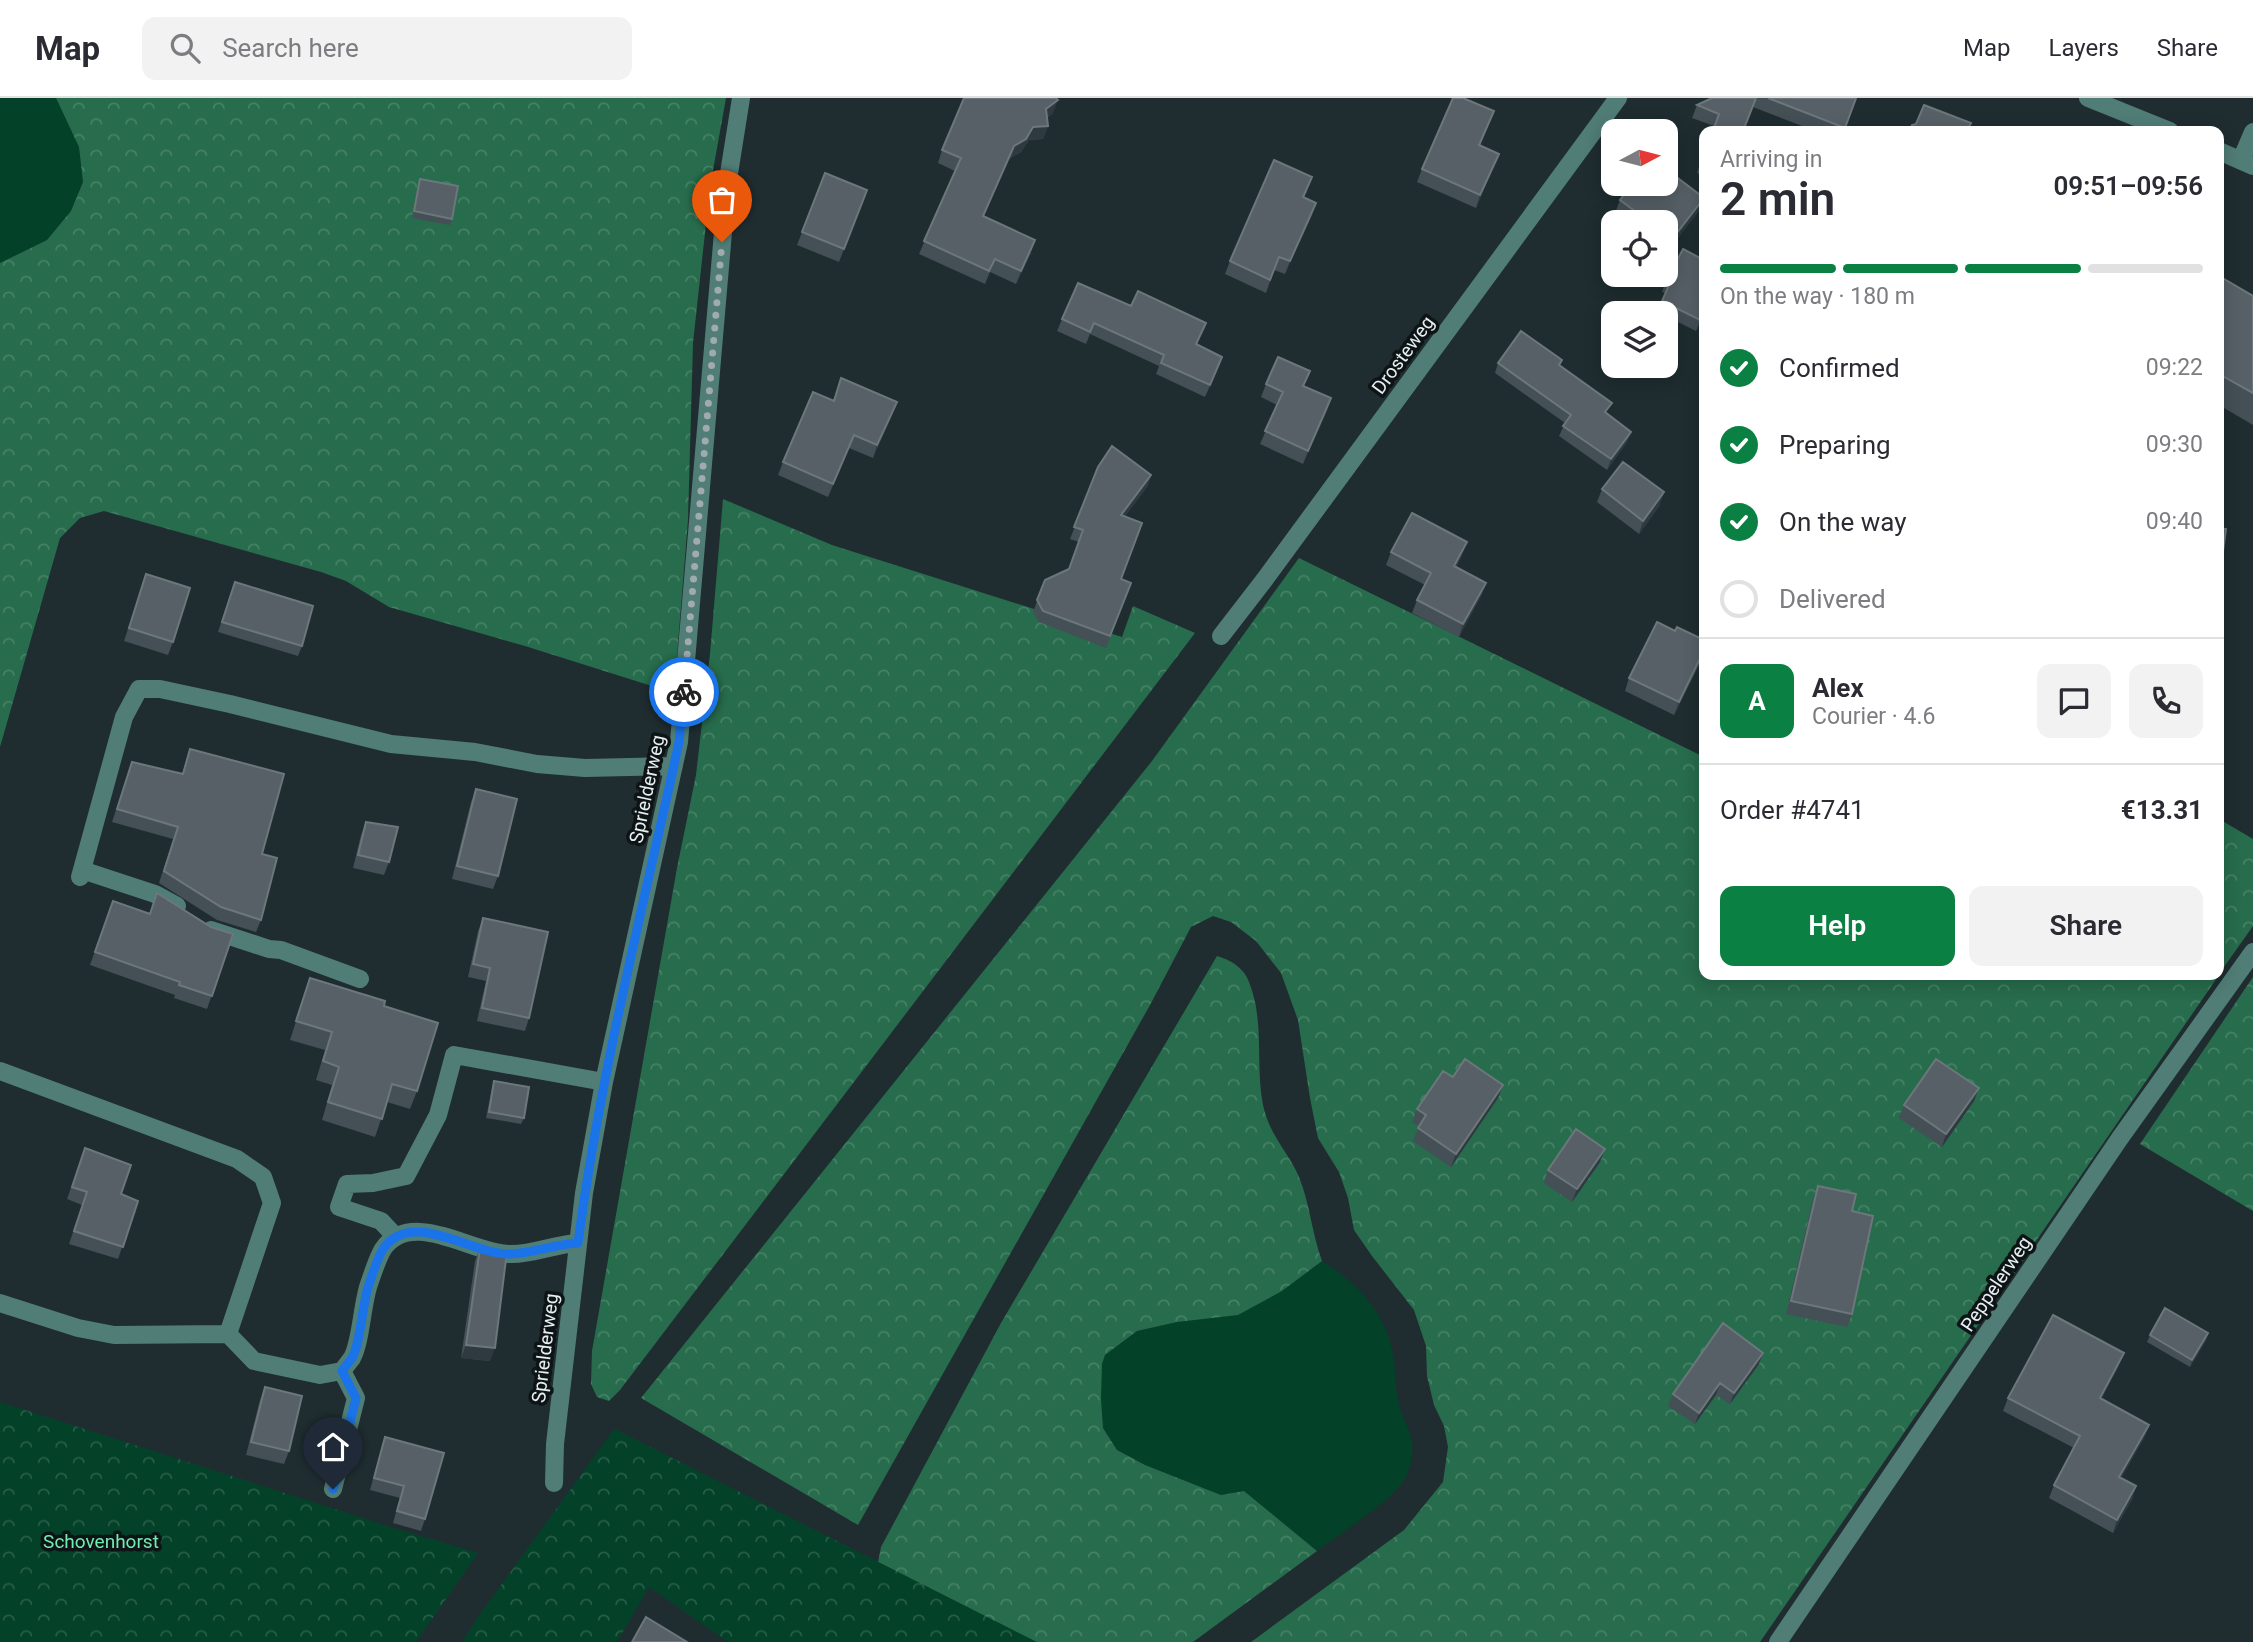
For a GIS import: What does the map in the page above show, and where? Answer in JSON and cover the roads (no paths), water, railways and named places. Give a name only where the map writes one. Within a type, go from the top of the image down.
[{"type":"street","name":"Sprielderweg","points":[[554,1483],[555,1444],[584,1193],[604,1083],[679,742],[727,186],[741,98]]},
{"type":"street","name":"Drosteweg","points":[[1221,636],[1618,98]]},
{"type":"street","points":[[2088,98],[2158,126]]},
{"type":"street","points":[[2224,153],[2247,163],[2253,132]]},
{"type":"street","points":[[360,979],[281,950],[269,949],[212,930],[155,894],[81,874],[124,717],[139,689],[160,689],[218,701],[391,744],[475,752],[537,764],[585,768],[674,766]]},
{"type":"street","name":"Peppelerweg","points":[[1779,1642],[2120,1139],[2253,952]]},
{"type":"street","points":[[396,1237],[381,1222],[339,1207],[347,1184],[373,1183],[406,1176],[438,1115],[454,1055],[604,1083]]},
{"type":"street","points":[[0,1072],[237,1159],[264,1177],[272,1203],[228,1334]]},
{"type":"street","points":[[0,1303],[78,1328],[114,1335],[228,1334],[254,1360],[320,1375],[342,1371],[353,1356],[368,1286],[384,1248],[396,1237],[408,1231],[424,1231],[482,1250],[508,1254],[578,1243]]},
{"type":"street","points":[[333,1489],[356,1398],[342,1371]]},
{"type":"park label","name":"Schovenhorst","points":[[101,1541]]}]
